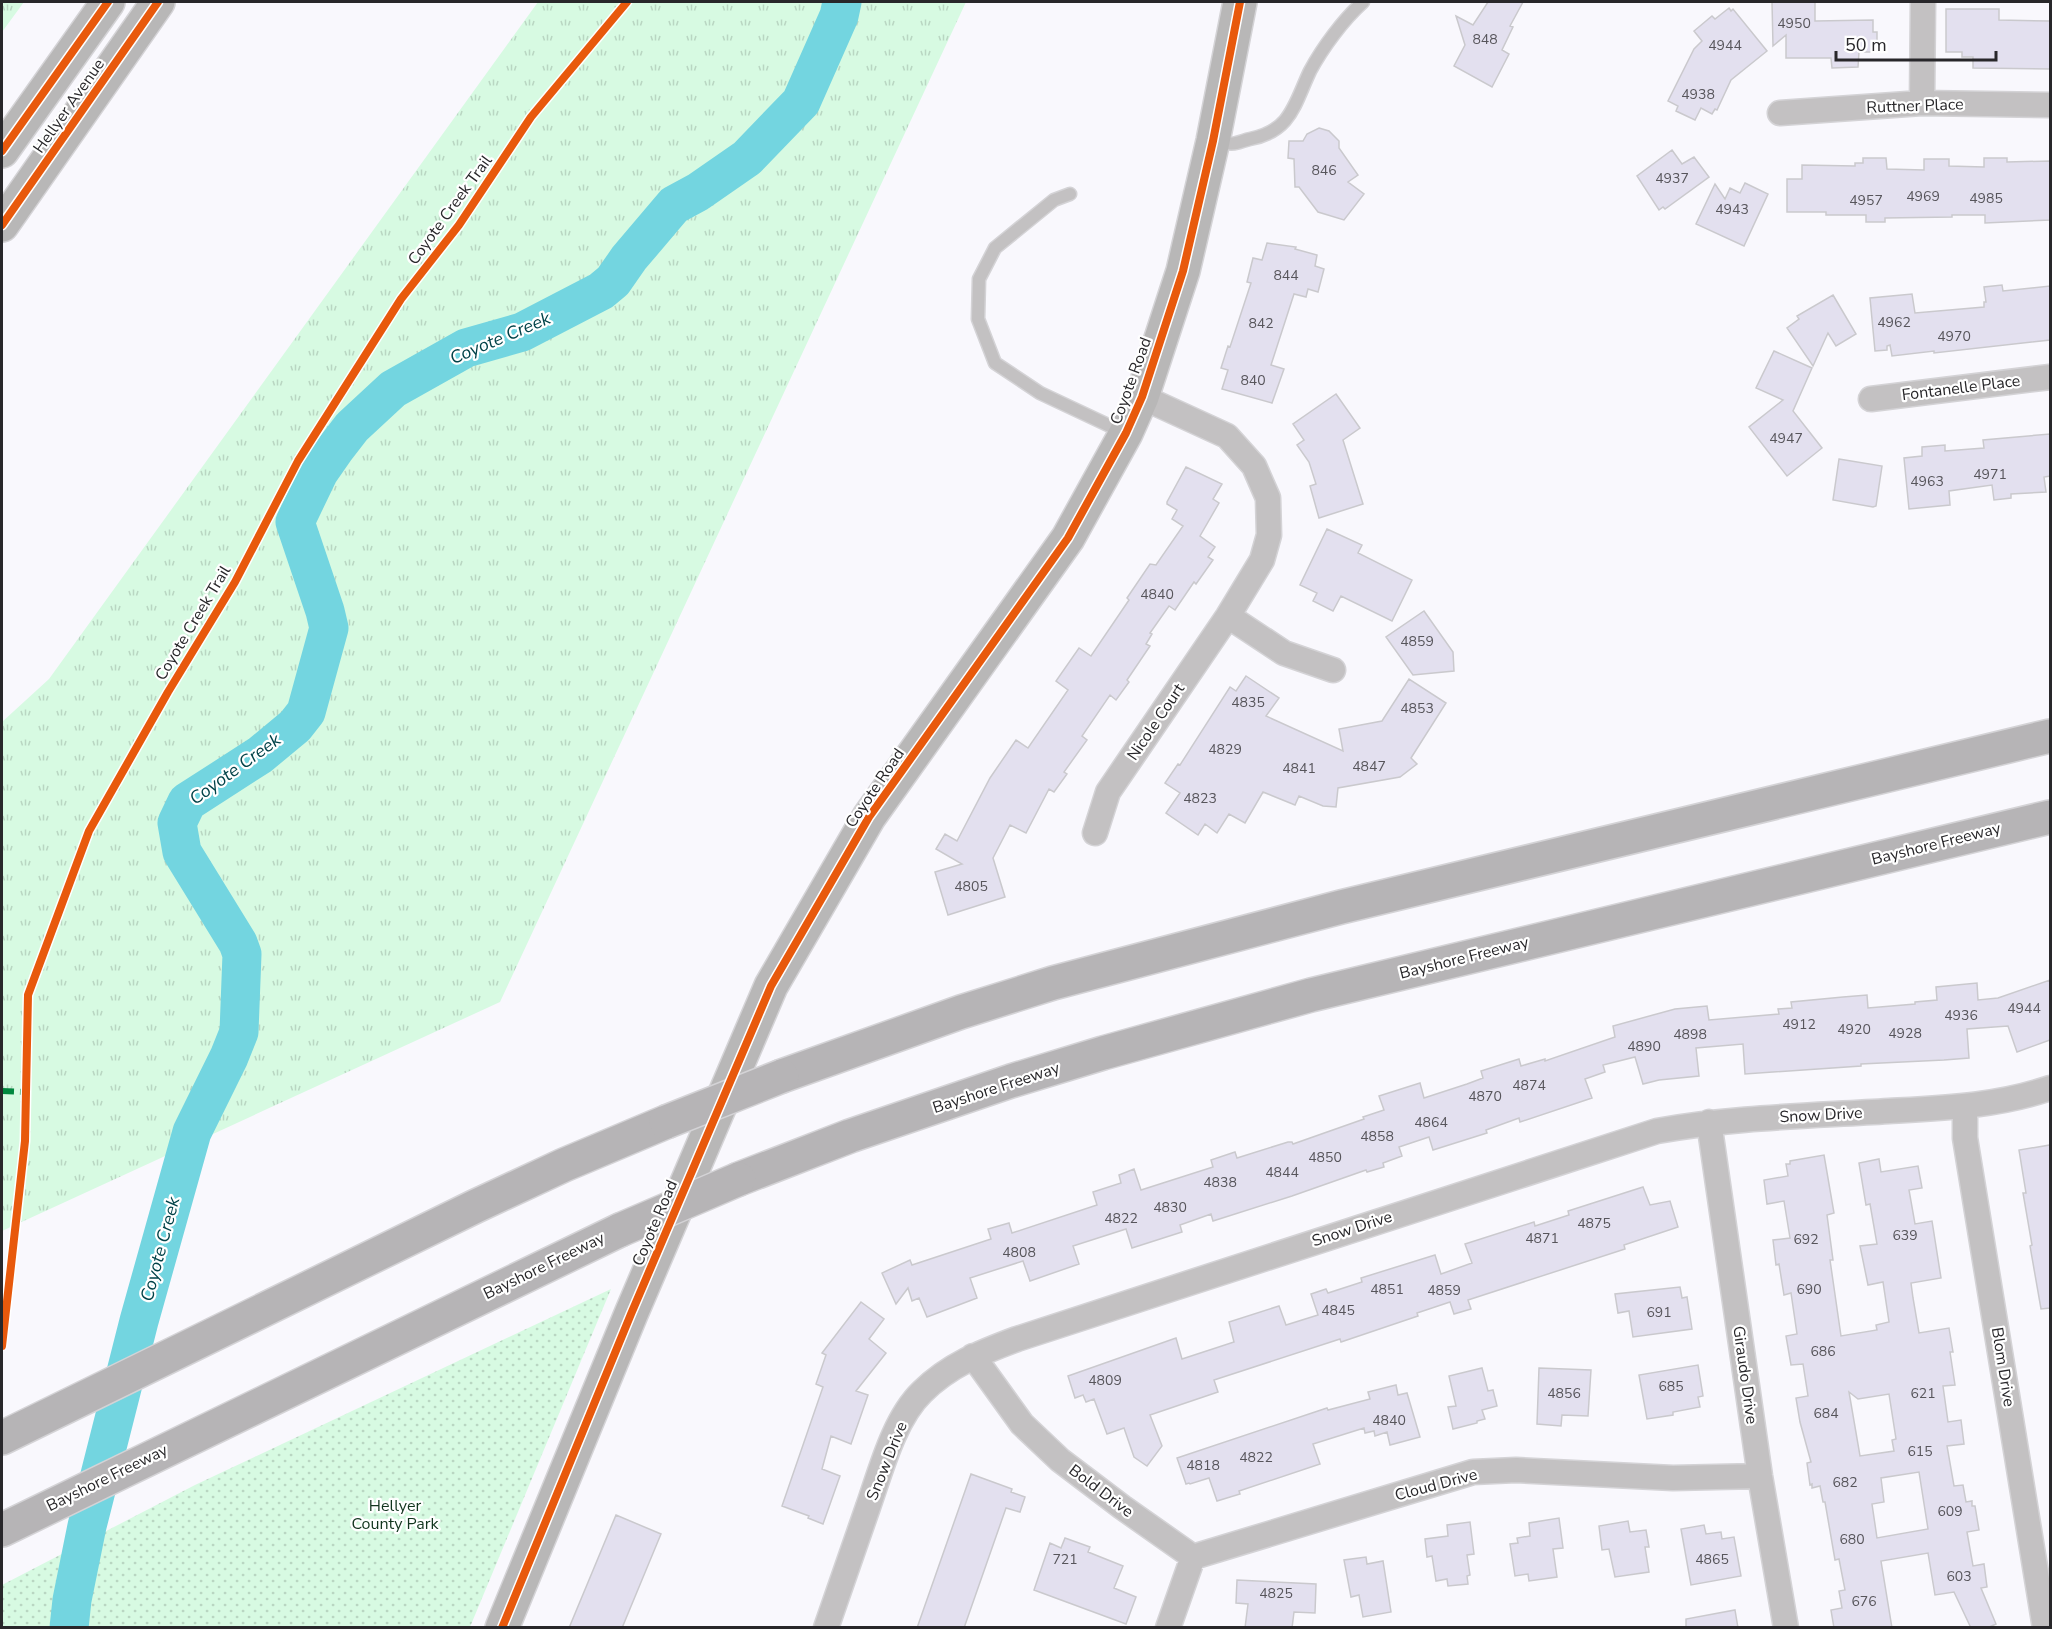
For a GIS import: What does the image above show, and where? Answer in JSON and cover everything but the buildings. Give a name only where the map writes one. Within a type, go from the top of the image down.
[{"type":"highway","points":[[2,1438],[555,1169],[782,1076],[961,1012],[1053,983],[1341,907],[2050,736]]},
{"type":"highway","name":"Bayshore Freeway","points":[[2,1530],[620,1230],[739,1179],[850,1136],[1011,1081],[1311,995],[2050,817]]},
{"type":"street","name":"Hellyer Avenue","points":[[2,151],[108,2]]},
{"type":"street","name":"Hellyer Avenue","points":[[2,225],[158,2]]},
{"type":"street","name":"Coyote Road","points":[[502,1628],[631,1314],[771,986],[869,817],[1068,538],[1126,433],[1142,398],[1183,272],[1213,141],[1239,2]]},
{"type":"street","points":[[1922,103],[1923,2]]},
{"type":"street","name":"Ruttner Place","points":[[1780,113],[1922,103],[2050,105]]},
{"type":"street","name":"Fontanelle Place","points":[[1870,399],[2050,376]]},
{"type":"street","name":"Nicole Court","points":[[1095,833],[1108,792],[1228,616],[1262,560],[1269,535],[1268,498],[1254,466],[1227,436],[1142,398]]},
{"type":"street","points":[[1228,616],[1284,653],[1333,670]]},
{"type":"street","name":"Snow Drive","points":[[826,1628],[886,1455],[902,1420],[921,1393],[950,1368],[973,1356],[1028,1335],[1611,1144],[1657,1131],[1709,1122],[1965,1107],[2024,1097],[2050,1088]]},
{"type":"street","name":"Blom Drive","points":[[1965,1107],[1965,1138],[2045,1628]]},
{"type":"street","name":"Giraudo Drive","points":[[1709,1122],[1760,1476],[1786,1628]]},
{"type":"street","name":"Bold Drive","points":[[973,1356],[1022,1424],[1060,1460],[1193,1557]]},
{"type":"street","name":"Cloud Drive","points":[[1193,1557],[1473,1472],[1516,1470],[1674,1478],[1760,1476]]},
{"type":"street","points":[[1168,1628],[1193,1557]]},
{"type":"lane","points":[[1213,141],[1234,144],[1260,138],[1278,129],[1292,114],[1311,71],[1323,51],[1363,2]]},
{"type":"lane","points":[[1070,194],[1054,200],[995,248],[979,279],[978,319],[995,363],[1040,393],[1126,433]]},
{"type":"green space","points":[[2,2],[24,2],[2,32]]},
{"type":"green space","points":[[538,2],[966,2],[500,1002],[2,1231],[2,722],[49,679]]},
{"type":"green space","name":"Hellyer County Park","points":[[611,1289],[470,1627],[2,1627],[2,1585],[195,1485]]},
{"type":"waterway","name":"Coyote Creek","points":[[69,1628],[72,1600],[87,1526],[139,1321],[192,1132],[239,1032],[242,954],[238,943],[182,852],[177,823],[187,802],[260,755],[295,726],[306,712],[329,628],[295,522],[319,472],[335,449],[352,427],[393,389],[466,348],[522,332],[601,291],[613,281],[629,258],[674,205],[698,192],[747,158],[801,102],[839,16],[842,2]]},
{"type":"marked path","points":[[2,1091],[26,1092]]},
{"type":"cycle path","points":[[2,151],[108,2]]},
{"type":"cycle path","points":[[2,225],[158,2]]},
{"type":"cycle path","name":"Coyote Creek Trail","points":[[2,1346],[25,1141],[28,995],[89,831],[168,692],[235,582],[298,461],[401,299],[459,225],[531,117],[627,2]]},
{"type":"cycle path","points":[[502,1628],[631,1314],[771,986],[869,817],[1068,538],[1126,433],[1142,397],[1183,271],[1213,141],[1240,2]]}]
